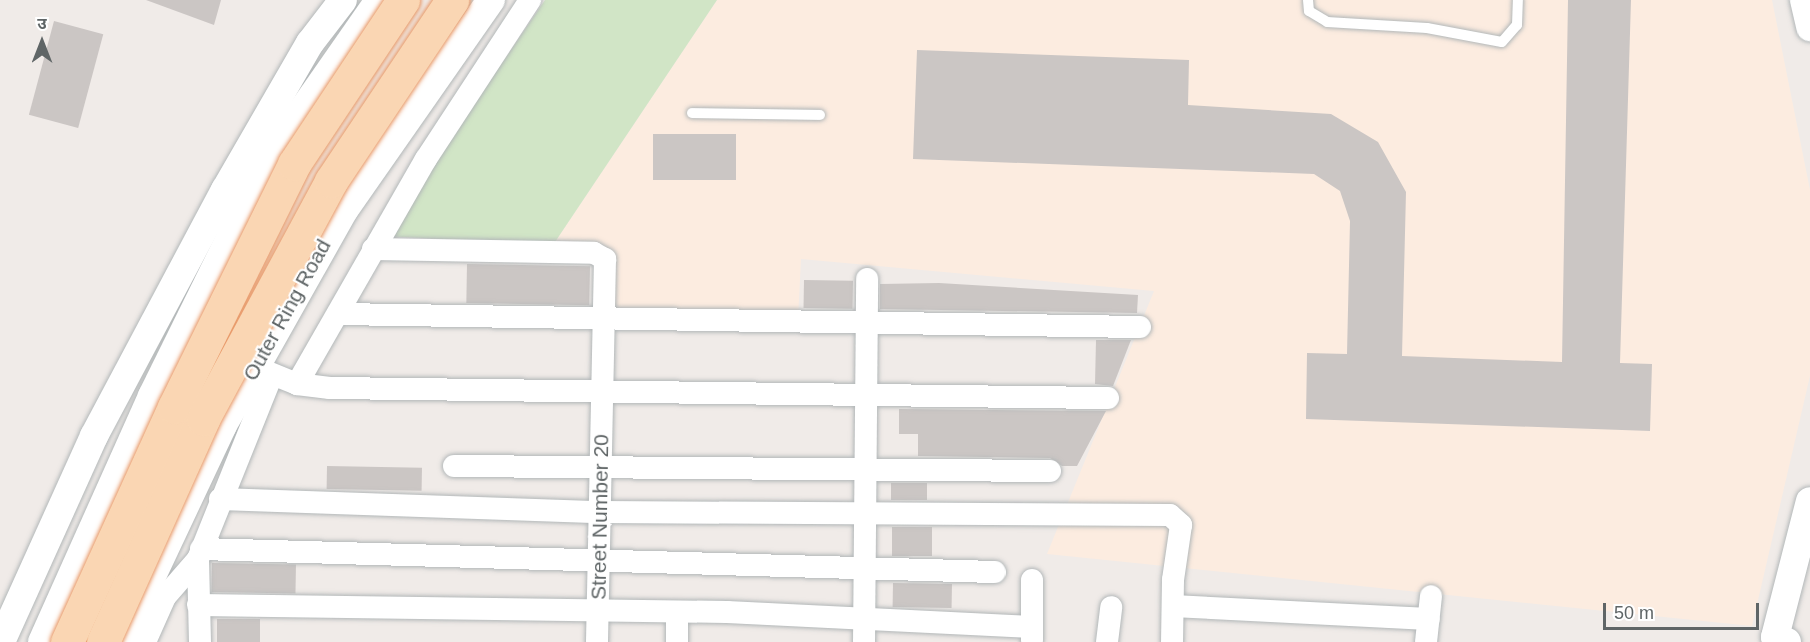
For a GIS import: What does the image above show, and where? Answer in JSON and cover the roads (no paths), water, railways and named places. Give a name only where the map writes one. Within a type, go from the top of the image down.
[{"type":"main road","points":[[67,642],[174,407],[294,164],[403,0]]},
{"type":"main road","name":"Outer Ring Road","points":[[103,642],[203,419],[331,181],[453,0]]},
{"type":"street","points":[[1,642],[94,436],[225,190],[310,43],[343,0]]},
{"type":"street","points":[[42,642],[152,396],[271,155],[380,0]]},
{"type":"street","name":"Outer Ring Road","points":[[121,642],[345,209],[491,0]]},
{"type":"street","points":[[297,384],[373,249],[530,0]]},
{"type":"street","points":[[1804,0],[1810,27]]},
{"type":"street","points":[[355,35],[429,88]]},
{"type":"street","name":"Street Number 20","points":[[373,249],[602,255],[604,320],[597,642]]},
{"type":"street","points":[[864,632],[867,279]]},
{"type":"street","points":[[338,314],[1140,327]]},
{"type":"street","points":[[200,642],[198,605],[200,554],[263,371],[297,384],[866,396],[1108,398]]},
{"type":"street","points":[[454,466],[866,467],[1050,471]]},
{"type":"street","points":[[220,499],[600,512],[866,509],[1170,515],[1181,525],[1172,642]]},
{"type":"street","points":[[1779,640],[1810,501]]},
{"type":"street","points":[[200,554],[599,558],[995,572]]},
{"type":"street","points":[[145,642],[165,597],[200,554]]},
{"type":"street","points":[[198,605],[678,612],[864,632],[1032,635],[1032,580]]},
{"type":"street","points":[[1426,642],[1431,596]]},
{"type":"street","points":[[1173,606],[1429,619]]},
{"type":"street","points":[[1107,642],[1111,607]]},
{"type":"street","points":[[677,642],[678,612]]},
{"type":"lane","points":[[1308,0],[1309,11],[1327,22],[1427,28],[1502,42],[1517,25],[1518,0]]},
{"type":"lane","points":[[692,113],[820,115]]}]
